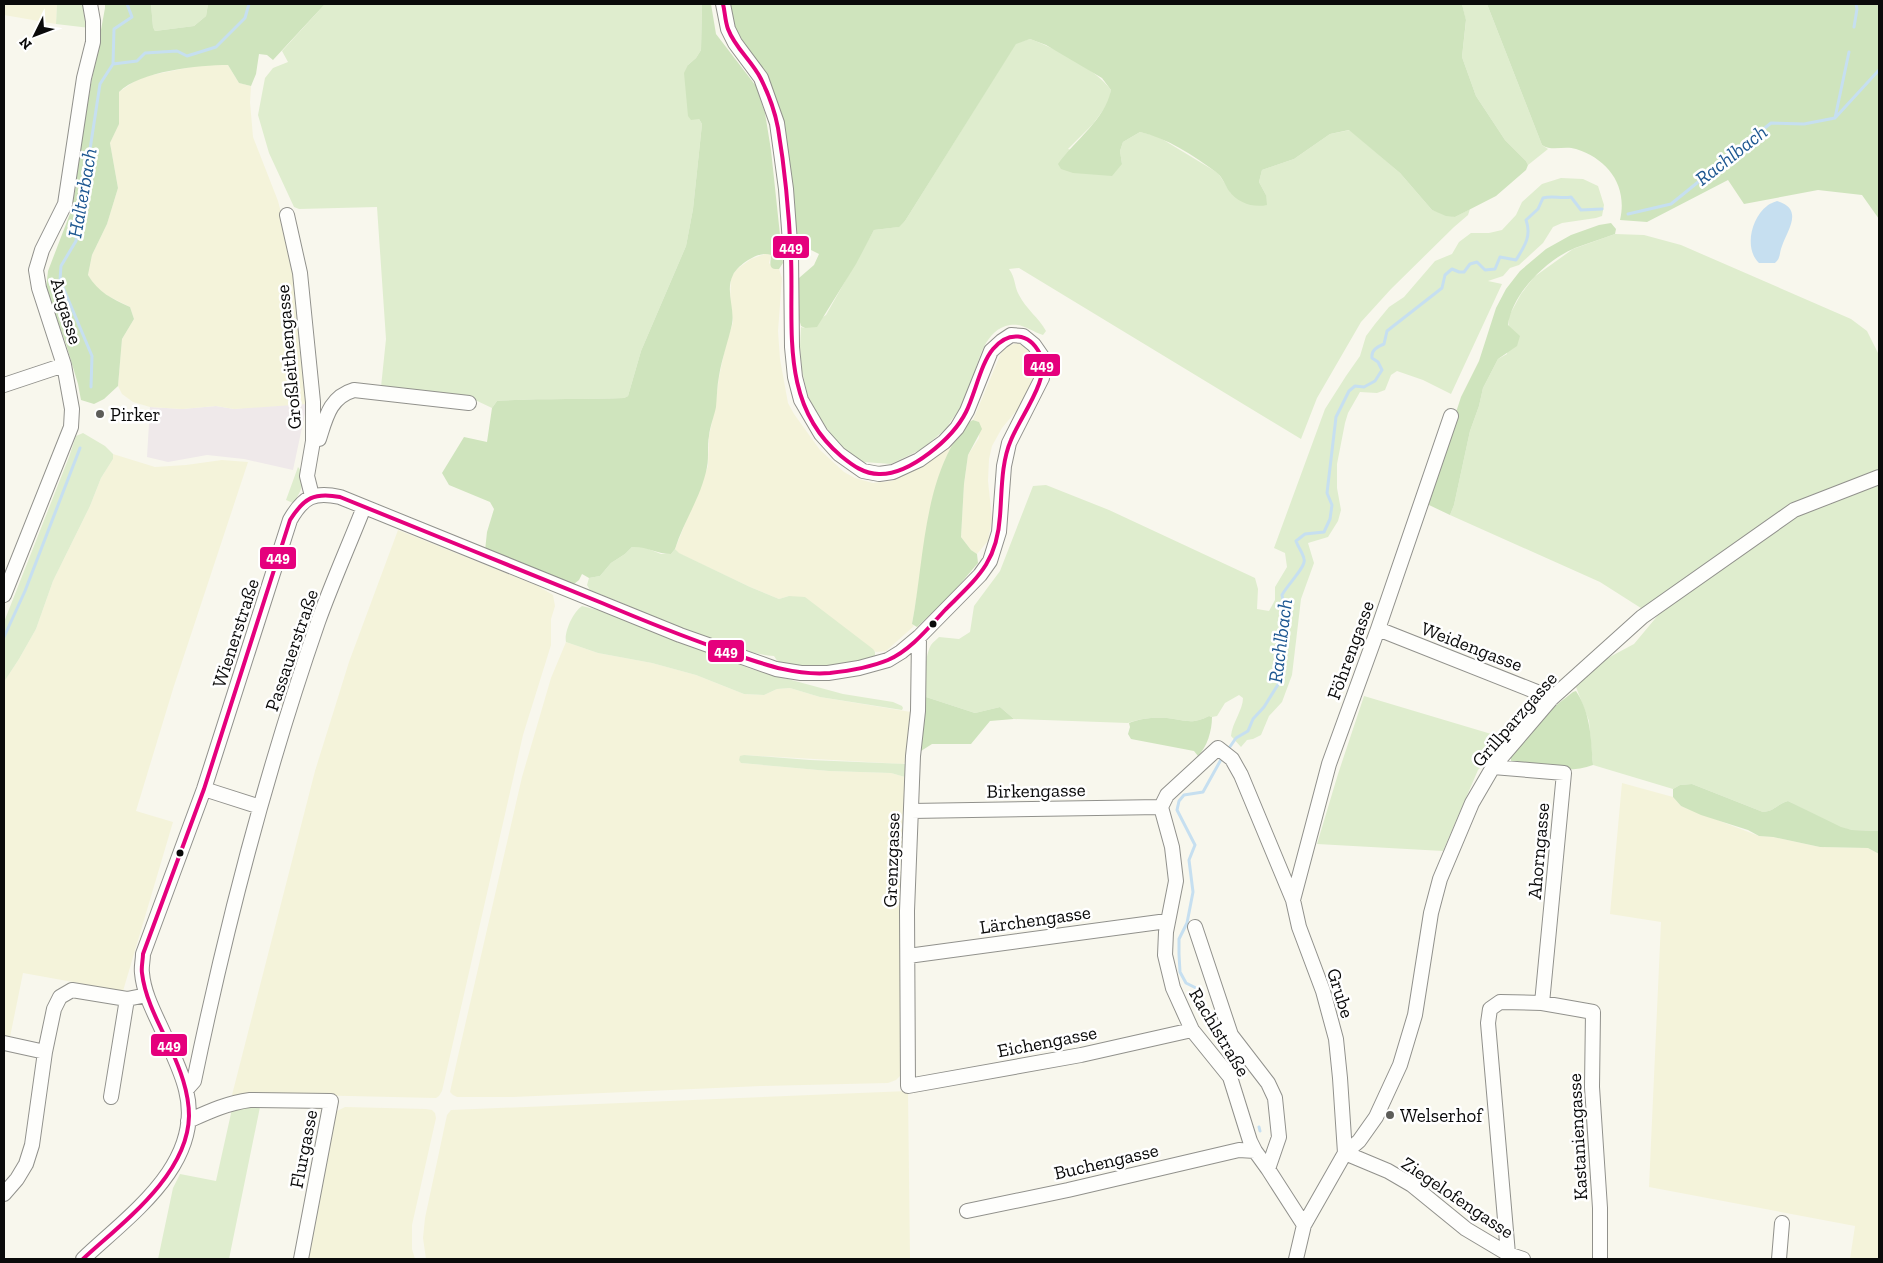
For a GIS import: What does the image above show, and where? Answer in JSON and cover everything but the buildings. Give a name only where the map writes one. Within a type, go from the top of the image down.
[{"type":"street","name":"Augasse","points":[[4,595],[70,427],[72,409],[64,365],[39,288],[36,270],[42,250],[65,204],[84,78],[93,42],[94,21],[90,4]]},
{"type":"street","points":[[312,496],[328,494],[364,507],[680,635],[776,669],[800,674],[828,673],[859,668],[888,660],[919,637],[980,575],[990,561],[999,532],[1004,466],[1008,443],[1042,378],[1043,358],[1034,345],[1022,336],[1011,335],[1002,341],[991,351],[967,411],[958,428],[944,442],[919,460],[893,472],[879,474],[863,471],[838,454],[821,434],[801,400],[795,377],[792,347],[792,256],[778,123],[761,78],[735,43],[728,29],[723,4]]},
{"type":"street","name":"Großleithengasse","points":[[287,215],[300,272],[313,402],[313,441],[307,471],[307,482],[312,496]]},
{"type":"street","points":[[4,385],[64,365]]},
{"type":"street","points":[[313,441],[319,439],[338,397],[354,390],[469,403]]},
{"type":"street","name":"Föhrengasse","points":[[1293,900],[1329,764],[1378,629],[1451,416]]},
{"type":"street","name":"Grillparzgasse","points":[[1344,1153],[1359,1141],[1376,1117],[1400,1065],[1415,1015],[1431,913],[1440,880],[1472,803],[1493,767],[1552,698],[1642,618],[1794,510],[1879,476]]},
{"type":"street","name":"Wienerstraße","points":[[83,1259],[140,1208],[159,1185],[178,1156],[184,1140],[188,1122],[186,1090],[147,995],[142,973],[143,954],[204,789],[290,520],[301,504],[312,496]]},
{"type":"street","name":"Passauerstraße","points":[[186,1090],[194,1081],[213,992],[260,807],[318,622],[364,507]]},
{"type":"street","name":"Weidengasse","points":[[1378,629],[1552,698]]},
{"type":"street","name":"Grenzgasse","points":[[908,1086],[907,911],[913,756],[918,711],[919,637]]},
{"type":"street","name":"Grube","points":[[1161,807],[1167,795],[1218,748],[1232,759],[1241,775],[1293,900],[1299,927],[1323,991],[1336,1039],[1344,1153]]},
{"type":"street","name":"Ahorngasse","points":[[1493,767],[1564,773],[1542,1003]]},
{"type":"street","points":[[204,789],[260,807]]},
{"type":"street","name":"Birkengasse","points":[[911,812],[1161,807]]},
{"type":"street","name":"Rachlstraße","points":[[1161,807],[1172,847],[1176,881],[1167,921],[1165,955],[1172,988],[1192,1030],[1230,1077],[1250,1141],[1304,1225]]},
{"type":"street","name":"Lärchengasse","points":[[908,956],[1167,921]]},
{"type":"street","points":[[1195,927],[1231,1035],[1268,1083],[1275,1098],[1279,1137],[1268,1168]]},
{"type":"street","points":[[4,1194],[17,1179],[26,1164],[32,1145],[45,1052],[54,1009],[60,997],[72,990],[127,999],[147,995]]},
{"type":"street","points":[[111,1096],[127,999]]},
{"type":"street","points":[[1508,1254],[1488,1023],[1490,1009],[1500,1002],[1542,1003]]},
{"type":"street","name":"Kastaniengasse","points":[[1542,1003],[1593,1012],[1592,1087],[1600,1208],[1600,1259]]},
{"type":"street","name":"Eichengasse","points":[[908,1086],[1080,1055],[1192,1030]]},
{"type":"street","points":[[4,1043],[45,1052]]},
{"type":"street","name":"Flurgasse","points":[[188,1122],[225,1105],[244,1101],[331,1101],[301,1259]]},
{"type":"street","name":"Buchengasse","points":[[967,1211],[1068,1190],[1239,1150],[1255,1151]]},
{"type":"street","points":[[1296,1259],[1304,1225],[1344,1153]]},
{"type":"street","name":"Ziegelofengasse","points":[[1344,1153],[1388,1171],[1412,1185],[1466,1229],[1508,1254],[1523,1259]]},
{"type":"street","points":[[1779,1259],[1782,1223]]},
{"type":"shaded area","points":[[295,403],[307,404],[293,470],[244,459],[207,455],[168,462],[147,457],[150,407],[182,409],[216,406],[234,409]]},
{"type":"green space","points":[[4,4],[57,4],[56,24],[4,15]]},
{"type":"green space","points":[[57,4],[85,4],[90,28],[56,24]]},
{"type":"green space","points":[[105,4],[151,4],[155,31],[194,26],[206,16],[208,4],[325,4],[273,60],[267,55],[259,54],[256,74],[251,86],[239,83],[228,65],[216,65],[155,74],[129,85],[119,92],[119,124],[110,143],[118,188],[107,224],[92,255],[88,275],[96,286],[106,294],[130,307],[134,319],[122,339],[118,386],[104,399],[94,404],[81,400],[66,344],[46,289],[48,271],[71,211],[76,186],[79,150]]},
{"type":"green space","points":[[151,4],[208,4],[206,16],[194,26],[155,31]]},
{"type":"green space","points":[[325,4],[702,4],[701,50],[688,65],[699,119],[702,124],[693,209],[686,246],[641,351],[628,396],[624,398],[497,401],[492,408],[471,398],[381,387],[386,339],[377,207],[299,209],[294,207],[269,153],[258,115],[265,78],[273,68],[288,62],[282,51]]},
{"type":"green space","points":[[702,4],[711,4],[716,34],[756,86],[765,113],[771,150],[783,263],[779,269],[775,269],[770,265],[771,255],[755,256],[739,267],[733,275],[730,293],[733,318],[718,380],[716,407],[708,440],[707,467],[701,489],[675,549],[671,554],[632,547],[611,563],[600,576],[589,578],[582,574],[574,584],[485,551],[487,532],[494,509],[490,502],[449,485],[442,473],[464,437],[487,442],[492,408],[497,401],[624,398],[628,396],[641,351],[686,246],[693,209],[702,124],[699,119],[691,120],[688,116],[684,73],[688,65],[701,50]]},
{"type":"green space","points":[[728,4],[1462,4],[1466,20],[1462,57],[1476,96],[1505,140],[1528,165],[1526,170],[1496,196],[1455,217],[1446,216],[1432,210],[1400,173],[1349,130],[1330,134],[1294,159],[1262,170],[1259,182],[1266,195],[1267,205],[1256,206],[1246,204],[1237,199],[1229,191],[1222,178],[1198,159],[1160,138],[1140,132],[1123,142],[1120,151],[1122,164],[1112,176],[1073,173],[1061,169],[1058,164],[1103,111],[1111,90],[1102,78],[1046,45],[1030,39],[1016,44],[905,221],[899,227],[874,230],[856,264],[817,327],[805,328],[801,326],[796,307],[796,288],[799,278],[814,265],[819,254],[809,249],[799,250],[795,238],[780,122],[736,35]]},
{"type":"green space","points":[[1462,4],[1487,4],[1542,145],[1548,149],[1528,165],[1505,140],[1476,96],[1462,57],[1466,21]]},
{"type":"green space","points":[[1487,4],[1879,4],[1879,219],[1862,195],[1818,190],[1744,204],[1728,180],[1647,222],[1620,220],[1621,196],[1618,185],[1606,167],[1598,160],[1576,149],[1550,148],[1542,145]]},
{"type":"green space","points":[[1030,39],[1052,48],[1084,66],[1111,90],[1109,102],[1093,124],[1068,149],[1122,164],[1120,151],[1123,142],[1140,132],[1157,136],[1218,173],[1231,193],[1266,195],[1259,182],[1262,170],[1294,159],[1330,134],[1350,130],[1400,173],[1432,210],[1455,217],[1470,209],[1468,215],[1391,289],[1361,322],[1317,398],[1301,439],[1019,268],[1009,269],[1017,292],[1046,331],[1043,335],[1023,326],[1010,325],[994,332],[984,346],[960,408],[948,427],[922,449],[891,464],[864,462],[850,455],[837,442],[816,413],[808,396],[802,371],[801,327],[805,328],[826,315],[874,230],[898,227],[905,221],[1016,43]]},
{"type":"green space","points":[[201,65],[228,65],[239,83],[251,86],[250,102],[253,137],[278,201],[290,247],[297,293],[296,315],[302,348],[307,404],[234,409],[216,406],[182,409],[150,407],[133,402],[122,394],[118,386],[122,339],[134,319],[130,307],[95,287],[88,275],[92,255],[107,224],[118,188],[110,143],[119,123],[119,92],[135,81],[147,76]]},
{"type":"green space","points":[[1561,178],[1583,179],[1598,186],[1604,205],[1602,216],[1562,223],[1553,227],[1543,243],[1519,265],[1510,268],[1503,276],[1488,281],[1502,284],[1451,394],[1423,380],[1397,371],[1391,375],[1385,390],[1377,393],[1360,392],[1348,413],[1337,464],[1337,488],[1341,510],[1338,521],[1328,537],[1308,543],[1314,563],[1301,599],[1292,675],[1282,702],[1269,716],[1261,735],[1247,740],[1241,747],[1231,736],[1233,726],[1243,703],[1243,698],[1239,695],[1225,703],[1217,716],[1209,716],[1193,721],[1153,718],[1128,723],[1014,719],[1000,707],[975,713],[926,697],[924,686],[925,671],[931,645],[939,637],[959,639],[970,632],[974,606],[1000,571],[1033,486],[1046,485],[1109,510],[1255,578],[1258,589],[1257,609],[1269,611],[1275,600],[1275,587],[1287,567],[1285,553],[1274,548],[1325,409],[1360,356],[1366,336],[1389,307],[1404,297],[1435,261],[1452,254],[1459,242],[1471,233],[1489,233],[1502,230],[1516,215],[1522,202],[1542,184]]},
{"type":"green space","points":[[1611,223],[1616,229],[1615,234],[1564,253],[1542,269],[1523,290],[1511,313],[1508,325],[1520,336],[1517,346],[1498,359],[1483,388],[1470,431],[1454,505],[1450,515],[1429,505],[1428,498],[1461,397],[1479,361],[1496,308],[1506,289],[1520,271],[1546,249],[1571,235],[1599,225]]},
{"type":"green space","points":[[1615,234],[1644,235],[1681,245],[1851,319],[1867,331],[1879,355],[1879,831],[1841,828],[1788,801],[1763,812],[1692,784],[1680,785],[1673,789],[1593,765],[1589,721],[1576,687],[1604,660],[1634,644],[1664,608],[1644,610],[1600,582],[1450,515],[1454,505],[1470,431],[1483,388],[1498,359],[1507,354],[1509,316],[1521,294],[1534,277],[1573,249]]},
{"type":"green space","points":[[767,253],[771,255],[769,263],[775,269],[779,269],[782,278],[778,331],[780,359],[788,403],[820,450],[844,472],[855,478],[873,483],[892,481],[923,465],[949,445],[952,445],[935,489],[912,624],[914,626],[886,651],[876,652],[789,596],[779,599],[678,553],[675,549],[708,466],[709,436],[719,377],[733,322],[730,302],[731,277],[737,269],[751,259]]},
{"type":"green space","points":[[1018,343],[1029,349],[1033,357],[1035,368],[1033,379],[1021,405],[1002,428],[992,446],[989,459],[988,481],[992,519],[988,541],[977,554],[971,550],[961,537],[964,484],[968,455],[979,438],[979,422],[973,420],[1001,353],[1007,346]]},
{"type":"green space","points":[[973,420],[979,422],[982,429],[968,455],[964,484],[961,537],[971,550],[977,554],[978,563],[949,597],[917,627],[912,624],[929,511],[942,467],[951,447],[969,422]]},
{"type":"green space","points":[[83,433],[105,446],[113,454],[113,459],[101,478],[90,506],[53,581],[36,629],[4,682],[4,622],[76,436]]},
{"type":"green space","points":[[113,454],[155,467],[222,460],[248,462],[173,689],[136,811],[173,822],[123,991],[23,973],[10,1037],[4,1036],[4,682],[36,629],[53,581],[90,506],[101,478],[113,459]]},
{"type":"green space","points":[[298,467],[303,475],[303,480],[299,495],[293,503],[286,500]]},
{"type":"green space","points":[[398,530],[538,586],[553,595],[555,606],[551,619],[551,645],[523,735],[442,1091],[436,1098],[306,1095],[234,1096],[232,1095],[315,771],[349,662]]},
{"type":"green space","points":[[641,546],[661,554],[671,554],[675,549],[679,553],[779,599],[789,596],[805,597],[873,649],[875,658],[834,668],[802,667],[778,662],[774,656],[747,651],[729,645],[590,590],[587,585],[589,578],[600,576],[611,563],[632,547]]},
{"type":"green space","points":[[582,606],[602,611],[751,669],[843,694],[893,702],[903,708],[902,710],[820,697],[790,688],[777,689],[764,695],[744,694],[696,675],[652,663],[598,653],[566,642],[566,633],[570,623],[575,613]]},
{"type":"green space","points":[[566,642],[598,653],[652,663],[696,675],[744,694],[764,695],[777,689],[790,688],[820,697],[911,712],[907,761],[903,764],[744,755],[741,763],[829,771],[891,773],[905,777],[900,1076],[896,1080],[888,1083],[761,1086],[513,1097],[457,1097],[450,1092],[522,777],[551,678]]},
{"type":"green space","points":[[1576,691],[1585,709],[1591,736],[1593,765],[1563,770],[1511,762],[1511,757],[1554,707]]},
{"type":"green space","points":[[1364,696],[1508,739],[1478,770],[1443,851],[1317,844]]},
{"type":"green space","points":[[926,697],[975,713],[1000,707],[1014,719],[990,721],[971,744],[932,744],[921,751],[919,742]]},
{"type":"green space","points":[[1209,716],[1212,717],[1210,733],[1204,748],[1198,756],[1194,751],[1131,739],[1128,734],[1129,723],[1138,720],[1162,718],[1193,721]]},
{"type":"green space","points":[[740,756],[906,764],[908,766],[905,777],[891,773],[829,771],[741,763],[739,760]]},
{"type":"green space","points":[[1622,783],[1673,797],[1681,806],[1759,836],[1773,837],[1820,847],[1868,848],[1879,854],[1879,1259],[1850,1259],[1855,1226],[1649,1187],[1661,922],[1610,914]]},
{"type":"green space","points":[[1692,784],[1763,812],[1788,801],[1841,827],[1852,830],[1879,831],[1879,854],[1868,848],[1820,847],[1773,837],[1759,836],[1748,830],[1701,815],[1681,806],[1673,797],[1673,789],[1680,785]]},
{"type":"green space","points":[[908,1091],[910,1259],[426,1259],[423,1238],[425,1218],[447,1115],[451,1110]]},
{"type":"green space","points":[[254,1105],[260,1107],[229,1259],[158,1259],[173,1188],[180,1174],[216,1181],[232,1109]]},
{"type":"green space","points":[[345,1107],[426,1109],[432,1110],[435,1113],[436,1118],[412,1225],[412,1249],[415,1259],[304,1259],[335,1112]]},
{"type":"water","points":[[1777,201],[1790,209],[1792,220],[1777,261],[1775,263],[1759,263],[1754,257],[1752,250],[1751,234],[1753,226],[1761,211]]},
{"type":"waterway","name":"Halterbach","points":[[91,387],[92,356],[60,280],[61,266],[76,241],[100,84],[113,64],[114,29],[132,17],[127,4]]},
{"type":"waterway","points":[[113,64],[137,61],[145,53],[177,51],[187,56],[216,47],[245,18],[249,4]]},
{"type":"waterway","points":[[1854,27],[1856,4]]},
{"type":"waterway","points":[[1835,118],[1849,52]]},
{"type":"waterway","name":"Rachlbach","points":[[1628,214],[1671,204],[1771,123],[1804,124],[1835,118],[1879,70]]},
{"type":"waterway","name":"Rachlbach","points":[[1227,751],[1236,738],[1248,731],[1253,719],[1264,707],[1279,683],[1285,651],[1287,618],[1282,595],[1300,571],[1304,562],[1303,554],[1296,541],[1305,534],[1324,532],[1330,519],[1332,505],[1327,493],[1336,417],[1349,391],[1355,386],[1364,387],[1375,381],[1382,370],[1378,362],[1372,358],[1372,353],[1384,344],[1387,331],[1442,288],[1445,275],[1452,269],[1464,272],[1470,264],[1477,262],[1485,270],[1495,269],[1500,257],[1516,260],[1528,236],[1526,220],[1538,209],[1543,198],[1571,197],[1581,210],[1602,209]]},
{"type":"waterway","name":"Halterbach","points":[[4,637],[25,591],[80,448]]},
{"type":"waterway","name":"Rachlbach","points":[[1223,756],[1203,792],[1184,795],[1179,801],[1177,810],[1195,845],[1189,860],[1193,892],[1187,923],[1179,939],[1180,972],[1186,983],[1198,989],[1208,1018],[1245,1073]]},
{"type":"waterway","name":"Rachlbach","points":[[1259,1127],[1260,1131]]},
{"type":"transit line","name":"449","points":[[83,1259],[150,1196],[178,1158],[186,1138],[189,1116],[186,1089],[146,992],[142,971],[143,954],[204,789],[290,520],[300,506],[310,498],[323,495],[340,497],[677,633],[762,663],[802,672],[830,673],[852,670],[867,667],[896,656],[919,638],[967,588],[990,558],[998,532],[1005,458],[1011,440],[1033,397],[1042,374],[1043,363],[1040,354],[1030,341],[1018,336],[1005,339],[999,343],[985,362],[966,412],[951,433],[917,462],[891,473],[874,474],[863,471],[841,456],[821,435],[807,413],[799,389],[794,363],[789,224],[785,176],[777,122],[761,79],[731,36],[723,4]]},
{"type":"place","name":"Pirker","points":[[100,414]]},
{"type":"place","name":"Welserhof","points":[[1390,1115]]}]
